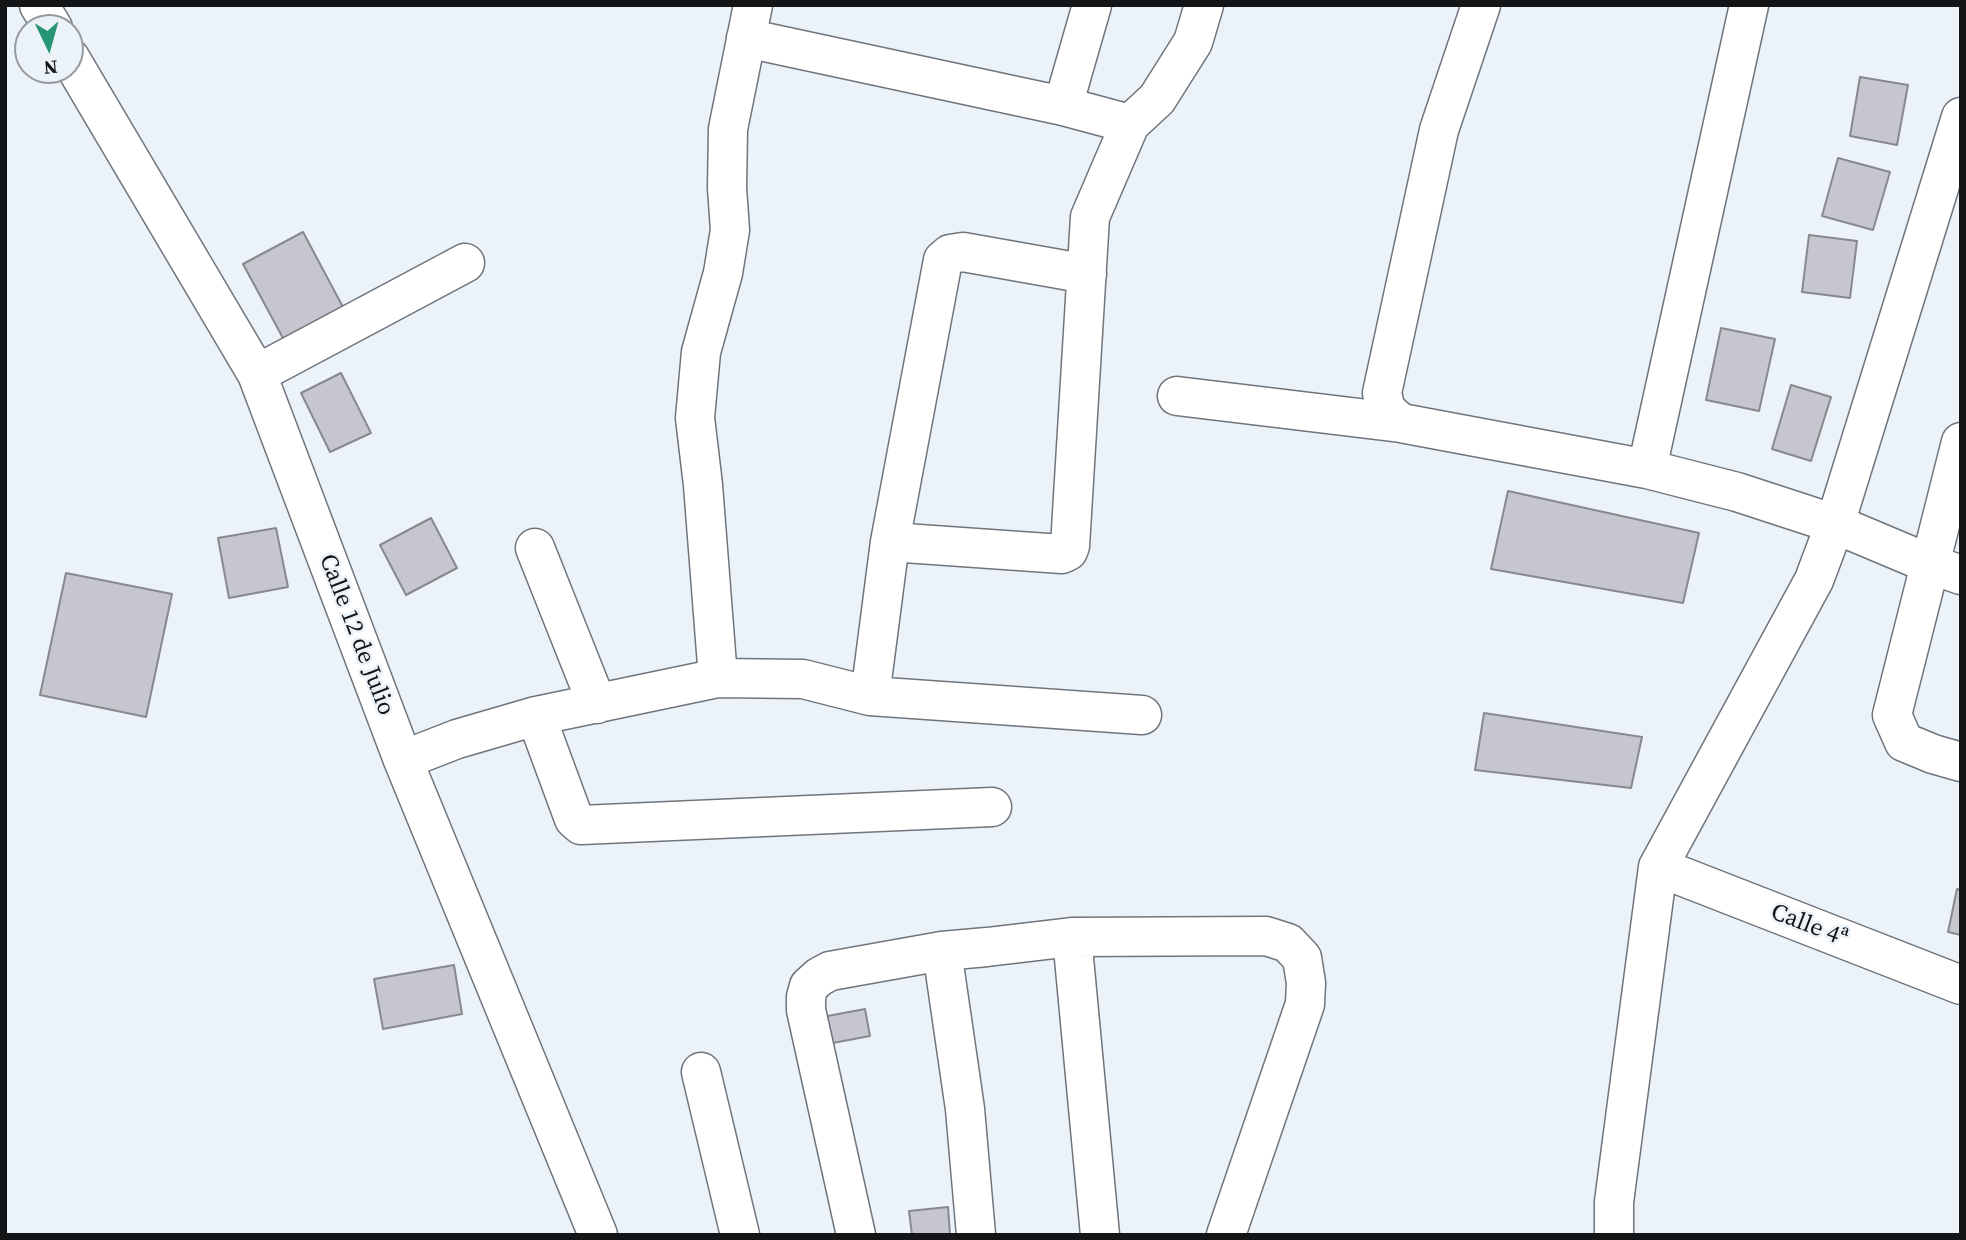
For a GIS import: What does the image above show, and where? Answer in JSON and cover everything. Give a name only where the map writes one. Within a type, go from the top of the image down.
[{"type":"street","points":[[1063,106],[1092,5]]},
{"type":"street","points":[[890,542],[1062,554],[1068,551],[1090,217],[1130,124],[1157,99],[1193,43],[1204,5]]},
{"type":"street","points":[[1401,423],[1386,410],[1382,393],[1439,130],[1481,5]]},
{"type":"street","points":[[1647,469],[1749,5]]},
{"type":"street","points":[[718,678],[695,418],[701,352],[723,273],[730,230],[727,188],[728,129],[750,21],[1130,124]]},
{"type":"street","name":"Calle 12 de Julio","points":[[84,82],[257,374],[403,760],[598,1235]]},
{"type":"street","points":[[1615,1235],[1614,1202],[1658,867],[1814,580],[1835,524],[1961,117]]},
{"type":"street","points":[[870,696],[890,542],[943,260],[950,254],[964,252],[1087,274]]},
{"type":"street","points":[[257,374],[465,263]]},
{"type":"street","points":[[1177,396],[1401,423],[1647,469],[1737,492],[1835,524],[1945,570]]},
{"type":"street","points":[[1961,442],[1945,570],[1892,715],[1904,741],[1933,754],[1961,762]]},
{"type":"street","points":[[535,548],[597,704]]},
{"type":"street","points":[[403,760],[457,739],[536,716],[718,678],[803,679],[870,696],[1142,715]]},
{"type":"street","points":[[536,716],[574,819],[581,825],[992,807]]},
{"type":"street","name":"Calle 4ª","points":[[1658,867],[1961,985]]},
{"type":"street","points":[[856,1235],[806,1010],[806,997],[810,986],[830,971],[942,950],[1072,937],[1266,936],[1288,943],[1302,958],[1306,983],[1305,1004],[1226,1235]]},
{"type":"street","points":[[1072,937],[1100,1235]]},
{"type":"street","points":[[942,950],[965,1109],[976,1235]]},
{"type":"street","points":[[701,1072],[740,1235]]},
{"type":"building","points":[[1860,77],[1908,85],[1897,145],[1850,136]]},
{"type":"building","points":[[1838,158],[1890,172],[1873,230],[1822,216]]},
{"type":"building","points":[[303,232],[344,309],[284,340],[243,264]]},
{"type":"building","points":[[1809,235],[1857,241],[1850,298],[1802,292]]},
{"type":"building","points":[[1721,328],[1775,339],[1759,411],[1706,400]]},
{"type":"building","points":[[341,373],[371,433],[330,452],[301,393]]},
{"type":"building","points":[[1791,385],[1831,397],[1811,461],[1772,449]]},
{"type":"building","points":[[1508,491],[1699,533],[1683,603],[1491,569]]},
{"type":"building","points":[[431,518],[457,568],[406,595],[380,545]]},
{"type":"building","points":[[276,528],[288,587],[229,598],[218,538]]},
{"type":"building","points":[[66,573],[172,594],[146,717],[40,695]]},
{"type":"building","points":[[1484,713],[1642,737],[1631,788],[1475,770]]},
{"type":"building","points":[[1957,889],[1961,890],[1961,935],[1948,932]]},
{"type":"building","points":[[454,965],[462,1014],[383,1029],[374,979]]},
{"type":"building","points":[[865,1009],[870,1036],[822,1045],[817,1018]]},
{"type":"building","points":[[948,1207],[950,1235],[912,1235],[909,1211]]}]
